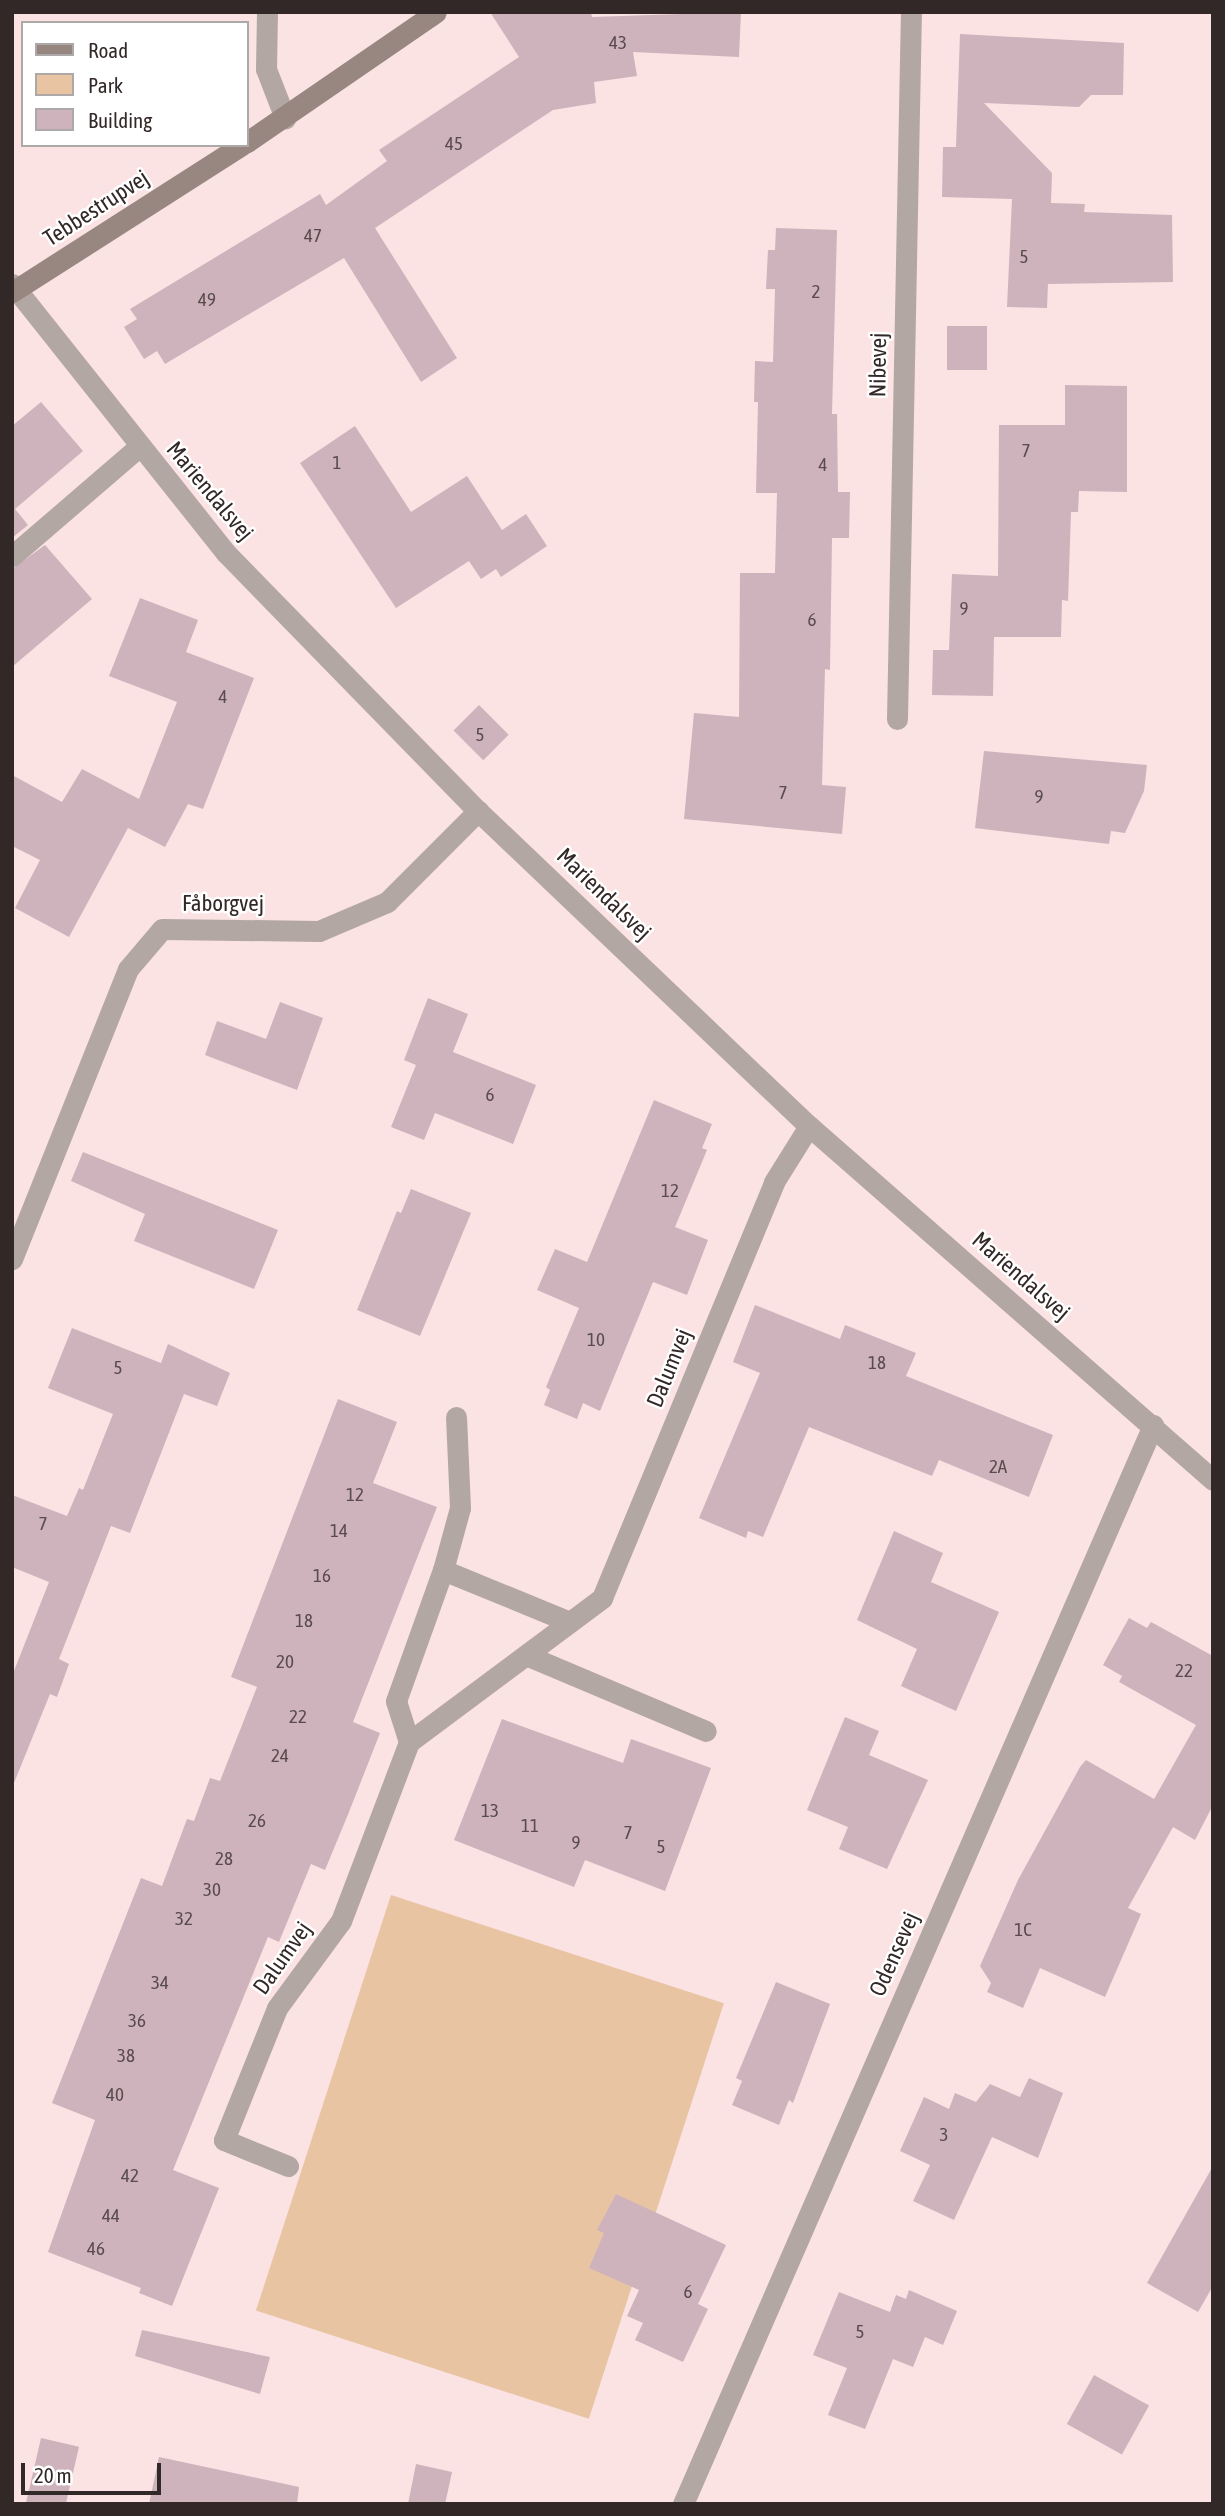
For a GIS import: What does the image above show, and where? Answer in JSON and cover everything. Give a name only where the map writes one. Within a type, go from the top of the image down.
[{"type":"street","points":[[267,12],[266,69],[285,118]]},
{"type":"street","name":"Tebbestrupvej","points":[[248,142],[436,12]]},
{"type":"street","name":"Nibevej","points":[[897,719],[911,12]]},
{"type":"street","name":"Tebbestrupvej","points":[[13,289],[240,147]]},
{"type":"street","name":"Mariendalsvej","points":[[13,289],[226,553],[478,811],[809,1126],[1213,1480]]},
{"type":"street","points":[[12,555],[139,446]]},
{"type":"street","name":"Fåborgvej","points":[[12,1259],[128,969],[162,929],[319,931],[387,902],[478,811]]},
{"type":"street","name":"Dalumvej","points":[[288,2166],[225,2140],[277,2008],[341,1920],[409,1742],[602,1598],[774,1182],[809,1126]]},
{"type":"street","points":[[409,1742],[396,1701],[443,1570],[460,1508],[456,1417]]},
{"type":"street","name":"Odensevej","points":[[683,2504],[1153,1425]]},
{"type":"street","points":[[443,1570],[570,1622]]},
{"type":"street","points":[[526,1655],[706,1731]]},
{"type":"green space","points":[[391,1895],[724,2003],[589,2419],[256,2311]]},
{"type":"building","points":[[490,12],[591,12],[592,17],[741,12],[739,57],[633,52],[637,76],[594,82],[596,103],[553,110],[375,228],[457,358],[421,382],[344,258],[165,364],[157,351],[144,359],[124,327],[137,319],[130,309],[320,194],[326,205],[387,161],[379,150],[519,57]]},
{"type":"building","points":[[960,34],[1124,43],[1123,95],[1091,95],[1079,107],[984,103],[1052,173],[1051,203],[1085,204],[1084,212],[1172,215],[1173,282],[1048,284],[1047,308],[1007,307],[1012,199],[942,197],[943,147],[956,147]]},
{"type":"building","points":[[776,228],[837,230],[832,414],[837,414],[838,492],[850,492],[849,538],[832,538],[830,670],[825,669],[822,785],[846,787],[842,834],[684,819],[694,713],[739,717],[740,573],[775,573],[777,493],[756,493],[758,402],[754,402],[755,361],[773,362],[775,289],[766,289],[768,250],[775,250]]},
{"type":"building","points":[[947,326],[987,326],[987,370],[947,370]]},
{"type":"building","points":[[1065,385],[1127,386],[1127,492],[1079,491],[1078,512],[1071,512],[1068,601],[1062,600],[1061,637],[994,637],[993,696],[932,695],[933,650],[949,650],[952,574],[998,576],[999,425],[1065,425]]},
{"type":"building","points":[[41,402],[83,451],[15,509],[28,525],[12,538],[12,426]]},
{"type":"building","points":[[355,426],[411,512],[467,476],[502,530],[526,514],[547,546],[501,577],[496,569],[481,579],[469,561],[396,608],[300,463]]},
{"type":"building","points":[[45,545],[92,599],[12,667],[12,569]]},
{"type":"building","points":[[140,598],[198,620],[186,652],[254,678],[203,809],[188,804],[165,847],[128,828],[69,937],[15,908],[40,860],[12,846],[12,775],[62,802],[82,769],[139,799],[177,702],[109,676]]},
{"type":"building","points":[[479,705],[509,735],[483,760],[454,730]]},
{"type":"building","points":[[984,751],[1147,765],[1144,791],[1125,833],[1111,831],[1109,844],[975,828]]},
{"type":"building","points":[[428,998],[468,1014],[453,1052],[536,1085],[513,1144],[435,1113],[424,1140],[391,1127],[416,1065],[404,1060]]},
{"type":"building","points":[[280,1002],[323,1018],[297,1090],[205,1055],[217,1021],[266,1039]]},
{"type":"building","points":[[654,1100],[712,1124],[702,1148],[707,1150],[675,1227],[708,1240],[687,1295],[653,1282],[600,1411],[583,1403],[577,1419],[544,1405],[550,1390],[546,1387],[579,1308],[537,1290],[555,1249],[587,1262]]},
{"type":"building","points":[[83,1152],[278,1230],[254,1289],[134,1241],[145,1214],[71,1181]]},
{"type":"building","points":[[411,1189],[471,1213],[420,1336],[357,1310],[397,1211],[401,1213]]},
{"type":"building","points":[[755,1305],[840,1339],[845,1325],[916,1353],[906,1376],[1053,1435],[1029,1497],[939,1460],[932,1476],[809,1427],[763,1537],[748,1531],[746,1538],[699,1518],[760,1373],[733,1362]]},
{"type":"building","points":[[72,1328],[161,1363],[168,1344],[230,1373],[217,1406],[184,1394],[130,1533],[111,1526],[59,1659],[69,1664],[57,1697],[50,1694],[14,1783],[12,1676],[49,1582],[12,1567],[12,1495],[67,1516],[79,1488],[83,1490],[113,1414],[48,1388]]},
{"type":"building","points":[[338,1399],[397,1422],[373,1483],[437,1507],[353,1722],[380,1733],[349,1812],[325,1870],[311,1864],[279,1942],[268,1937],[173,2170],[219,2188],[172,2306],[139,2293],[141,2288],[48,2252],[95,2120],[52,2103],[141,1878],[162,1886],[187,1819],[194,1821],[210,1778],[220,1781],[257,1687],[231,1677]]},
{"type":"building","points":[[894,1531],[943,1553],[931,1582],[999,1612],[956,1711],[901,1686],[917,1649],[857,1620]]},
{"type":"building","points":[[1129,1618],[1147,1628],[1151,1622],[1213,1656],[1213,1805],[1195,1840],[1173,1827],[1128,1908],[1141,1914],[1105,1997],[1040,1968],[1023,2008],[987,1992],[991,1983],[980,1966],[1018,1880],[1080,1767],[1086,1760],[1154,1799],[1196,1725],[1119,1682],[1122,1676],[1103,1665]]},
{"type":"building","points":[[845,1717],[879,1731],[869,1755],[928,1780],[887,1869],[839,1849],[848,1827],[807,1810]]},
{"type":"building","points":[[502,1719],[623,1763],[631,1739],[711,1768],[665,1891],[585,1860],[574,1887],[454,1840]]},
{"type":"building","points":[[776,1982],[830,2004],[793,2103],[789,2100],[779,2125],[732,2105],[742,2081],[736,2078]]},
{"type":"building","points":[[1029,2078],[1063,2093],[1038,2158],[992,2137],[954,2220],[913,2201],[930,2165],[900,2151],[924,2097],[949,2109],[955,2093],[976,2102],[990,2084],[1020,2097]]},
{"type":"building","points":[[1213,2166],[1213,2286],[1198,2312],[1147,2283]]},
{"type":"building","points":[[616,2194],[726,2245],[698,2304],[708,2309],[683,2362],[635,2340],[643,2323],[627,2316],[639,2290],[589,2268],[604,2233],[597,2230]]},
{"type":"building","points":[[909,2290],[957,2311],[943,2345],[925,2337],[913,2367],[893,2359],[865,2429],[828,2415],[847,2368],[813,2355],[839,2292],[890,2312],[896,2295],[906,2299]]},
{"type":"building","points":[[142,2330],[270,2357],[260,2394],[135,2356]]},
{"type":"building","points":[[1094,2375],[1149,2406],[1122,2455],[1067,2424]]},
{"type":"building","points":[[41,2438],[79,2447],[66,2504],[26,2504]]},
{"type":"building","points":[[159,2457],[299,2487],[297,2504],[149,2504]]},
{"type":"building","points":[[416,2464],[452,2472],[445,2504],[408,2504]]}]
